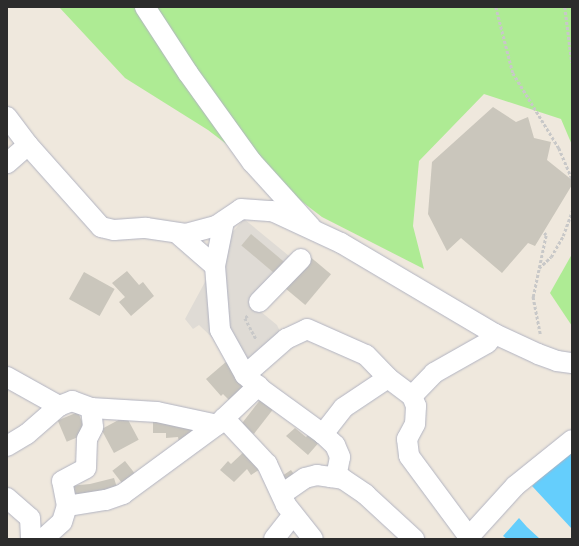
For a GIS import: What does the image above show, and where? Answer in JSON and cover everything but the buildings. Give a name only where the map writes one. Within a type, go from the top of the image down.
[{"type":"street","points":[[145,7],[188,73],[252,162],[312,228]]},
{"type":"street","points":[[7,117],[28,145],[101,227],[114,230],[146,228],[178,234],[197,232],[224,221],[241,209],[255,208],[272,211],[312,228],[495,334],[538,354],[557,361],[572,363]]},
{"type":"street","points":[[7,163],[28,145]]},
{"type":"street","points":[[224,221],[215,266],[220,330],[251,380],[324,434],[335,445],[340,457],[337,472],[331,477]]},
{"type":"street","points":[[178,234],[215,266]]},
{"type":"street","points":[[254,308],[301,259]]},
{"type":"street","points":[[67,506],[106,500],[123,494],[220,422],[251,380],[286,339],[307,329],[366,355],[388,378],[412,396],[417,415],[407,439],[409,456],[468,538],[515,486],[572,440]]},
{"type":"street","points":[[412,396],[434,373],[487,343],[495,334]]},
{"type":"street","points":[[7,377],[58,406]]},
{"type":"street","points":[[324,434],[343,408],[388,378]]},
{"type":"street","points":[[8,445],[27,434],[58,406],[72,402],[91,408],[157,412],[220,422],[264,461],[293,515],[313,539]]},
{"type":"street","points":[[44,539],[62,522],[67,506],[62,481],[86,468],[88,439],[93,427],[91,408]]},
{"type":"street","points":[[282,494],[305,478],[317,475],[343,479],[365,494],[414,539]]},
{"type":"street","points":[[7,498],[30,518],[31,539]]},
{"type":"street","points":[[274,539],[293,515]]},
{"type":"path","points":[[496,7],[514,73],[559,148],[572,178]]},
{"type":"path","points":[[565,7],[572,64]]},
{"type":"path","points":[[539,268],[551,257],[563,236],[572,211]]},
{"type":"path","points":[[538,354],[541,339],[534,297],[546,235],[544,233]]},
{"type":"path","points":[[254,308],[245,318],[256,341],[256,347]]},
{"type":"green space","points":[[59,7],[572,7],[572,145],[561,119],[484,94],[419,161],[413,226],[424,269],[322,217],[208,130],[125,78]]},
{"type":"green space","points":[[572,254],[572,326],[550,293]]},
{"type":"shaded area","points":[[244,219],[300,265],[260,311],[277,325],[283,338],[246,370],[199,325],[193,329],[185,319],[212,269],[224,242]]},
{"type":"water","points":[[572,449],[572,529],[532,486]]},
{"type":"water","points":[[519,518],[540,539],[507,539],[503,536]]}]
